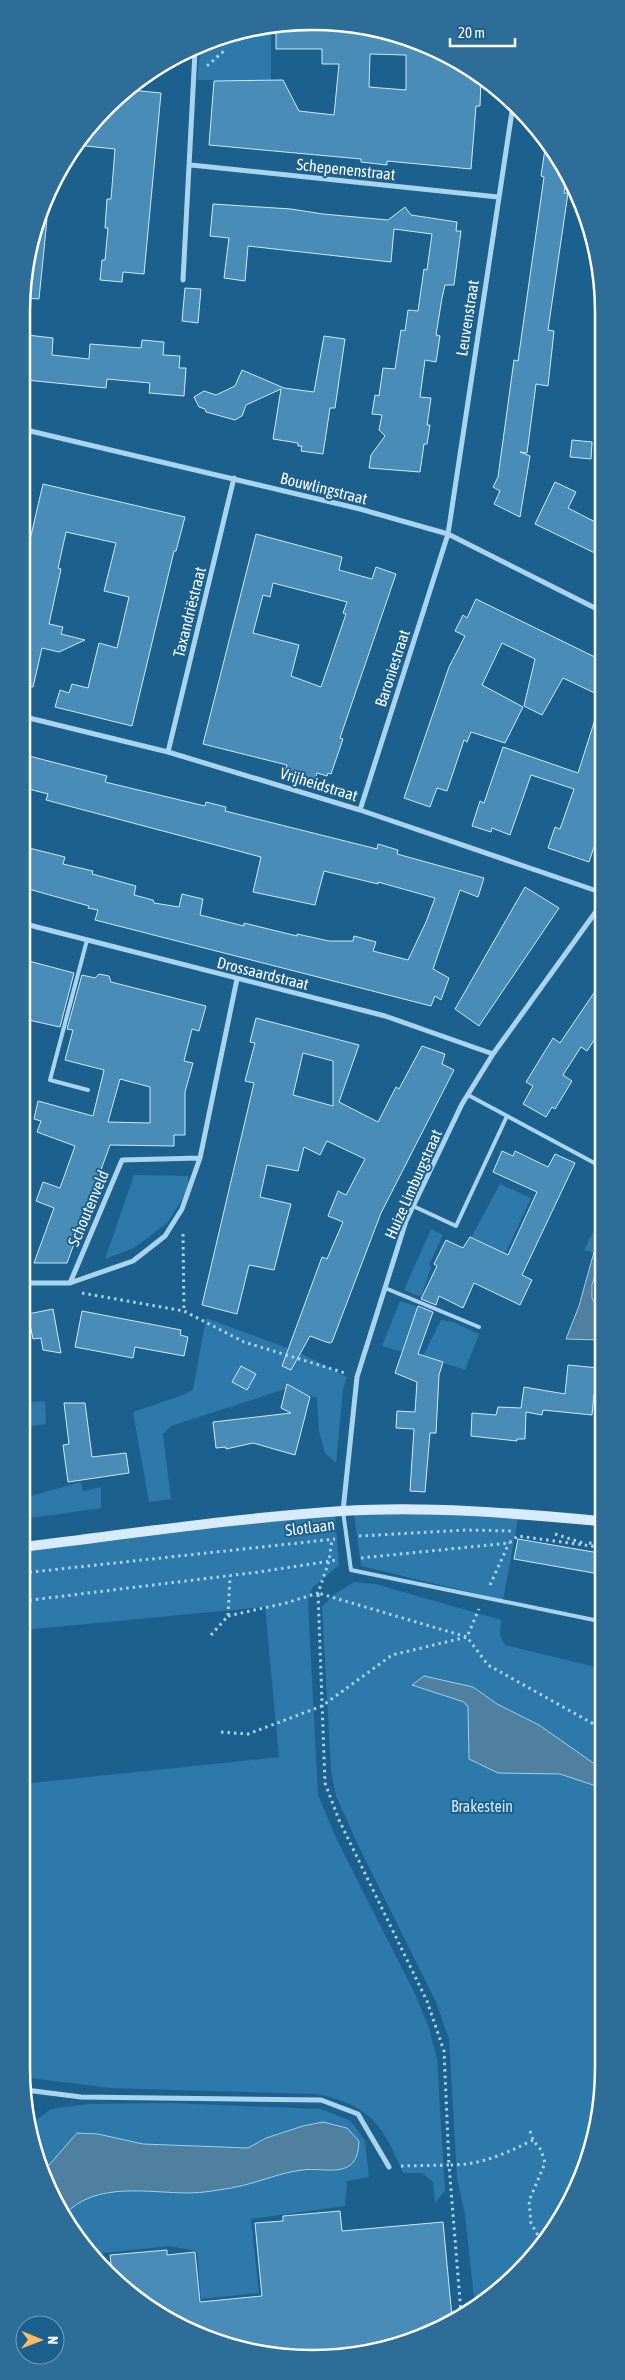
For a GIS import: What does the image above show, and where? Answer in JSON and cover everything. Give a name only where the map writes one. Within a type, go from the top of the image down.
[{"type":"street","points":[[183,280],[195,56]]},
{"type":"street","name":"Leuvenstraat","points":[[448,534],[512,113]]},
{"type":"street","name":"Schepenenstraat","points":[[190,165],[498,197]]},
{"type":"street","name":"Bouwlingstraat","points":[[30,431],[360,509],[448,534],[595,608]]},
{"type":"street","name":"Taxandriëstraat","points":[[168,752],[234,478]]},
{"type":"street","name":"Baroniestraat","points":[[360,810],[448,534]]},
{"type":"street","name":"Vrijheidstraat","points":[[30,718],[168,752],[360,810],[595,890]]},
{"type":"street","name":"Huize Limburgstraat","points":[[343,1511],[358,1377],[406,1221],[468,1095],[493,1054],[595,913]]},
{"type":"street","name":"Drossaardstraat","points":[[30,925],[385,1016],[493,1054]]},
{"type":"street","points":[[30,1283],[70,1283],[133,1261],[165,1236],[182,1210],[200,1158],[237,979]]},
{"type":"street","name":"Schoutenveld","points":[[70,1283],[122,1160],[200,1158]]},
{"type":"street","name":"Slotlaan","points":[[30,1546],[183,1527],[343,1511],[412,1510],[511,1513],[595,1521]]},
{"type":"street","points":[[31,2091],[81,2097],[321,2100],[358,2114],[389,2166]]},
{"type":"lane","points":[[87,940],[50,1080],[88,1090]]},
{"type":"lane","points":[[468,1095],[595,1163]]},
{"type":"lane","points":[[413,1206],[456,1226],[507,1116]]},
{"type":"lane","points":[[385,1288],[479,1327]]},
{"type":"lane","points":[[343,1511],[351,1570],[595,1620]]},
{"type":"path","points":[[194,70],[204,69],[225,50]]},
{"type":"path","points":[[182,1210],[184,1311]]},
{"type":"path","points":[[70,1283],[77,1292],[184,1311],[244,1342],[358,1377]]},
{"type":"path","name":"Slotlaan","points":[[30,1572],[347,1537],[466,1530],[516,1531]]},
{"type":"path","points":[[552,1534],[595,1545]]},
{"type":"path","points":[[467,1637],[509,1543],[518,1536],[595,1546]]},
{"type":"path","points":[[332,1539],[328,1561],[318,1593],[325,1783],[339,1820],[427,2001],[444,2051],[449,2165],[461,2308]]},
{"type":"path","points":[[30,1600],[230,1576],[328,1561],[509,1543]]},
{"type":"path","points":[[228,1616],[230,1576]]},
{"type":"path","points":[[211,1635],[228,1616],[286,1604],[318,1593],[467,1637],[488,1665],[595,1725]]},
{"type":"path","points":[[221,1732],[248,1734],[322,1706],[392,1655],[467,1637]]},
{"type":"path","points":[[530,2131],[533,2140],[542,2150],[545,2162],[529,2201],[531,2223],[539,2237]]},
{"type":"path","points":[[389,2166],[462,2165],[492,2159],[533,2140]]},
{"type":"green space","points":[[271,33],[271,80],[197,80],[200,54],[222,45]]},
{"type":"green space","points":[[134,1175],[188,1176],[189,1189],[167,1223],[134,1248],[105,1259]]},
{"type":"green space","points":[[500,1184],[531,1198],[500,1265],[471,1238]]},
{"type":"green space","points":[[431,1229],[443,1235],[429,1265],[431,1267],[421,1297],[404,1290]]},
{"type":"green space","points":[[593,1232],[595,1233],[595,1253],[584,1250]]},
{"type":"green space","points":[[400,1301],[418,1307],[402,1352],[382,1346]]},
{"type":"green space","points":[[206,1318],[298,1352],[347,1377],[343,1390],[336,1463],[325,1453],[319,1431],[317,1398],[285,1389],[171,1426],[163,1434],[171,1499],[149,1502],[133,1412],[193,1390]]},
{"type":"green space","points":[[441,1320],[453,1322],[479,1334],[465,1370],[423,1356]]},
{"type":"green space","points":[[45,1401],[46,1424],[30,1426],[30,1402]]},
{"type":"green space","points":[[81,1482],[83,1491],[101,1487],[101,1508],[30,1518],[30,1496]]},
{"type":"green space","points":[[383,1511],[518,1519],[503,1600],[361,1566],[354,1513]]},
{"type":"green space","points":[[335,1514],[339,1565],[312,1588],[308,1602],[318,1795],[337,1840],[415,1994],[429,2028],[437,2059],[445,2191],[435,2203],[433,2182],[422,2173],[403,2173],[388,2142],[372,2119],[362,2111],[334,2098],[316,2094],[109,2088],[31,2078],[30,1783],[279,1757],[265,1607],[30,1629],[30,1548]]},
{"type":"green space","name":"Brakestein","points":[[354,1582],[375,1584],[501,1620],[500,1635],[505,1645],[595,1667],[595,2068],[590,2123],[580,2158],[557,2209],[525,2254],[499,2280],[474,2299],[465,2215],[457,2178],[449,2039],[436,2002],[360,1849],[336,1796],[331,1771],[322,1607],[333,1595]]},
{"type":"green space","points":[[170,2103],[321,2109],[351,2121],[365,2141],[369,2177],[347,2181],[345,2206],[251,2219],[259,2293],[201,2299],[197,2251],[169,2246],[103,2253],[103,2257],[88,2239],[68,2209],[45,2158],[35,2121],[51,2109],[89,2104]]},
{"type":"shaded area","points":[[594,1252],[595,1275],[592,1285],[592,1298],[595,1303],[595,1340],[566,1339],[579,1306]]},
{"type":"shaded area","points":[[424,1676],[473,1687],[497,1704],[539,1725],[595,1764],[595,1786],[560,1774],[498,1773],[469,1759],[468,1707],[464,1702],[412,1685]]},
{"type":"shaded area","points":[[323,2122],[347,2128],[359,2141],[357,2154],[353,2162],[347,2167],[340,2169],[293,2171],[240,2186],[205,2192],[124,2191],[107,2193],[92,2197],[69,2211],[48,2166],[77,2133],[98,2134],[143,2144],[248,2148],[266,2138],[303,2126]]},
{"type":"building","points":[[312,30],[368,35],[403,45],[437,59],[481,86],[480,106],[476,106],[471,169],[387,161],[387,165],[361,162],[361,159],[209,145],[214,81],[283,80],[299,111],[334,115],[339,64],[322,64],[322,49],[276,49],[276,32]],"holes":[[[370,54],[406,55],[406,90],[369,87]]]},
{"type":"building","points":[[138,91],[161,93],[144,274],[123,272],[122,282],[100,280],[102,260],[105,260],[108,228],[105,228],[107,199],[111,199],[115,149],[85,146],[100,126]]},
{"type":"building","points":[[544,152],[565,186],[564,193],[568,193],[548,330],[554,331],[548,386],[536,384],[527,453],[520,452],[530,456],[520,517],[494,504],[500,491],[493,487],[498,477],[514,360],[518,361],[544,177],[541,176]]},
{"type":"building","points":[[213,204],[291,209],[388,220],[405,207],[411,215],[457,222],[456,231],[461,231],[454,285],[445,285],[436,335],[440,336],[436,362],[425,360],[420,397],[431,398],[427,425],[430,425],[427,444],[424,444],[420,472],[369,468],[371,455],[385,436],[379,430],[382,415],[372,414],[375,395],[379,396],[383,368],[395,369],[401,330],[405,331],[408,310],[418,311],[424,269],[427,270],[432,234],[394,229],[391,262],[248,246],[245,281],[224,278],[229,238],[210,236]]},
{"type":"building","points":[[46,219],[47,219],[39,299],[31,298],[32,276],[35,257]]},
{"type":"building","points":[[185,288],[201,289],[198,323],[182,321]]},
{"type":"building","points":[[30,335],[53,338],[52,355],[89,359],[90,344],[141,348],[142,340],[164,342],[163,355],[180,356],[179,368],[186,368],[184,396],[149,393],[150,383],[107,379],[106,388],[30,380]]},
{"type":"building","points":[[324,336],[345,339],[335,408],[330,408],[323,454],[301,451],[302,446],[298,446],[298,443],[273,439],[281,389],[246,405],[242,416],[235,420],[206,412],[205,409],[199,407],[194,397],[204,391],[216,395],[235,386],[242,370],[284,388],[314,392]]},
{"type":"building","points":[[572,440],[592,442],[591,459],[570,457]]},
{"type":"building","points":[[555,482],[576,492],[568,508],[595,522],[595,553],[535,524]]},
{"type":"building","points":[[43,484],[185,517],[176,551],[174,551],[132,726],[55,707],[60,690],[69,693],[72,684],[88,688],[99,643],[117,648],[129,597],[104,591],[116,543],[66,532],[58,568],[61,569],[49,624],[63,627],[61,634],[85,640],[59,652],[42,648],[33,687],[30,687],[30,540]]},
{"type":"building","points":[[256,534],[342,557],[339,570],[372,579],[376,567],[396,574],[340,738],[343,739],[331,774],[328,773],[327,776],[317,773],[314,782],[284,774],[287,765],[203,744]],"holes":[[[273,583],[347,602],[343,613],[346,614],[321,687],[291,676],[299,645],[253,633],[263,595],[270,597]]]},
{"type":"building","points":[[476,599],[595,657],[595,693],[563,678],[542,715],[524,706],[535,659],[502,643],[482,685],[523,707],[505,743],[471,732],[467,742],[464,740],[447,791],[437,788],[430,807],[404,798],[449,667],[465,636],[455,631],[463,615],[467,618]]},
{"type":"building","points":[[595,719],[595,844],[589,862],[548,848],[555,827],[560,829],[574,789],[531,775],[510,835],[492,828],[491,832],[472,826],[480,801],[484,803],[503,747],[578,773]]},
{"type":"building","points":[[30,756],[107,776],[105,782],[205,806],[206,802],[226,807],[225,811],[377,849],[378,844],[398,850],[397,854],[484,878],[478,897],[460,890],[433,969],[449,978],[441,1000],[435,996],[431,1006],[95,920],[98,910],[30,889],[30,848],[65,857],[63,864],[93,871],[92,874],[136,886],[134,895],[153,900],[154,903],[179,907],[182,894],[203,899],[200,915],[244,926],[244,923],[297,936],[297,934],[329,941],[353,941],[354,936],[376,942],[373,951],[408,960],[435,898],[378,882],[378,884],[324,871],[315,905],[253,892],[261,857],[46,800],[48,794],[30,789]]},
{"type":"building","points":[[525,887],[559,908],[479,1026],[455,1009]]},
{"type":"building","points":[[30,961],[74,973],[60,1027],[30,1020]]},
{"type":"building","points":[[99,974],[109,976],[111,982],[206,1006],[199,1031],[192,1029],[184,1061],[193,1063],[185,1092],[185,1135],[174,1135],[174,1146],[110,1145],[67,1263],[34,1263],[54,1208],[36,1201],[43,1182],[60,1188],[75,1146],[37,1132],[41,1121],[34,1119],[38,1101],[93,1116],[104,1070],[65,1060],[73,1030],[67,1029],[82,975],[95,978]],"holes":[[[120,1079],[150,1087],[150,1123],[108,1122]]]},
{"type":"building","points":[[595,991],[595,1039],[587,1051],[581,1047],[563,1075],[572,1081],[555,1109],[552,1107],[546,1117],[523,1104],[533,1086],[526,1082],[553,1038],[560,1043]]},
{"type":"building","points":[[256,1018],[359,1045],[339,1102],[378,1122],[396,1087],[399,1089],[422,1046],[445,1054],[442,1064],[454,1070],[381,1213],[332,1342],[329,1343],[310,1336],[291,1370],[282,1366],[322,1257],[327,1259],[343,1222],[328,1216],[338,1191],[346,1195],[365,1159],[327,1141],[320,1155],[304,1147],[298,1171],[267,1165],[260,1197],[291,1204],[274,1270],[249,1265],[237,1314],[202,1305],[254,1083],[245,1081],[255,1043],[250,1042]],"holes":[[[303,1053],[333,1061],[333,1106],[293,1095]]]},
{"type":"building","points":[[502,1151],[513,1156],[515,1151],[548,1167],[555,1154],[575,1163],[522,1275],[532,1280],[520,1305],[474,1283],[463,1308],[439,1296],[436,1305],[421,1299],[437,1266],[434,1264],[446,1240],[463,1248],[470,1237],[508,1255],[537,1192],[493,1172]]},
{"type":"building","points":[[418,1306],[433,1312],[418,1354],[443,1362],[439,1375],[436,1433],[430,1433],[425,1492],[410,1491],[414,1429],[396,1428],[397,1411],[415,1412],[417,1382],[395,1373]]},
{"type":"building","points":[[53,1309],[61,1353],[43,1350],[41,1338],[33,1339],[30,1314]]},
{"type":"building","points":[[82,1311],[181,1330],[180,1335],[188,1337],[184,1356],[135,1347],[133,1358],[75,1347]]},
{"type":"building","points":[[568,1365],[595,1368],[595,1394],[592,1415],[543,1410],[542,1415],[526,1412],[525,1439],[517,1439],[517,1441],[471,1436],[472,1413],[496,1415],[498,1407],[521,1408],[524,1387],[565,1394]]},
{"type":"building","points":[[241,1366],[256,1374],[247,1390],[232,1382]]},
{"type":"building","points":[[287,1384],[310,1397],[295,1455],[253,1443],[226,1449],[226,1447],[216,1448],[213,1422],[291,1413],[281,1408]]},
{"type":"building","points":[[64,1403],[85,1403],[92,1457],[126,1453],[129,1473],[68,1482],[63,1445],[69,1444]]},
{"type":"building","points":[[518,1539],[595,1552],[595,1573],[514,1559]]},
{"type":"building","points":[[340,2211],[342,2231],[443,2222],[452,2313],[403,2335],[368,2345],[312,2350],[276,2348],[257,2345],[222,2335],[188,2321],[141,2292],[111,2265],[110,2255],[167,2250],[167,2255],[195,2252],[200,2302],[262,2296],[255,2223],[283,2221],[283,2216]]}]
